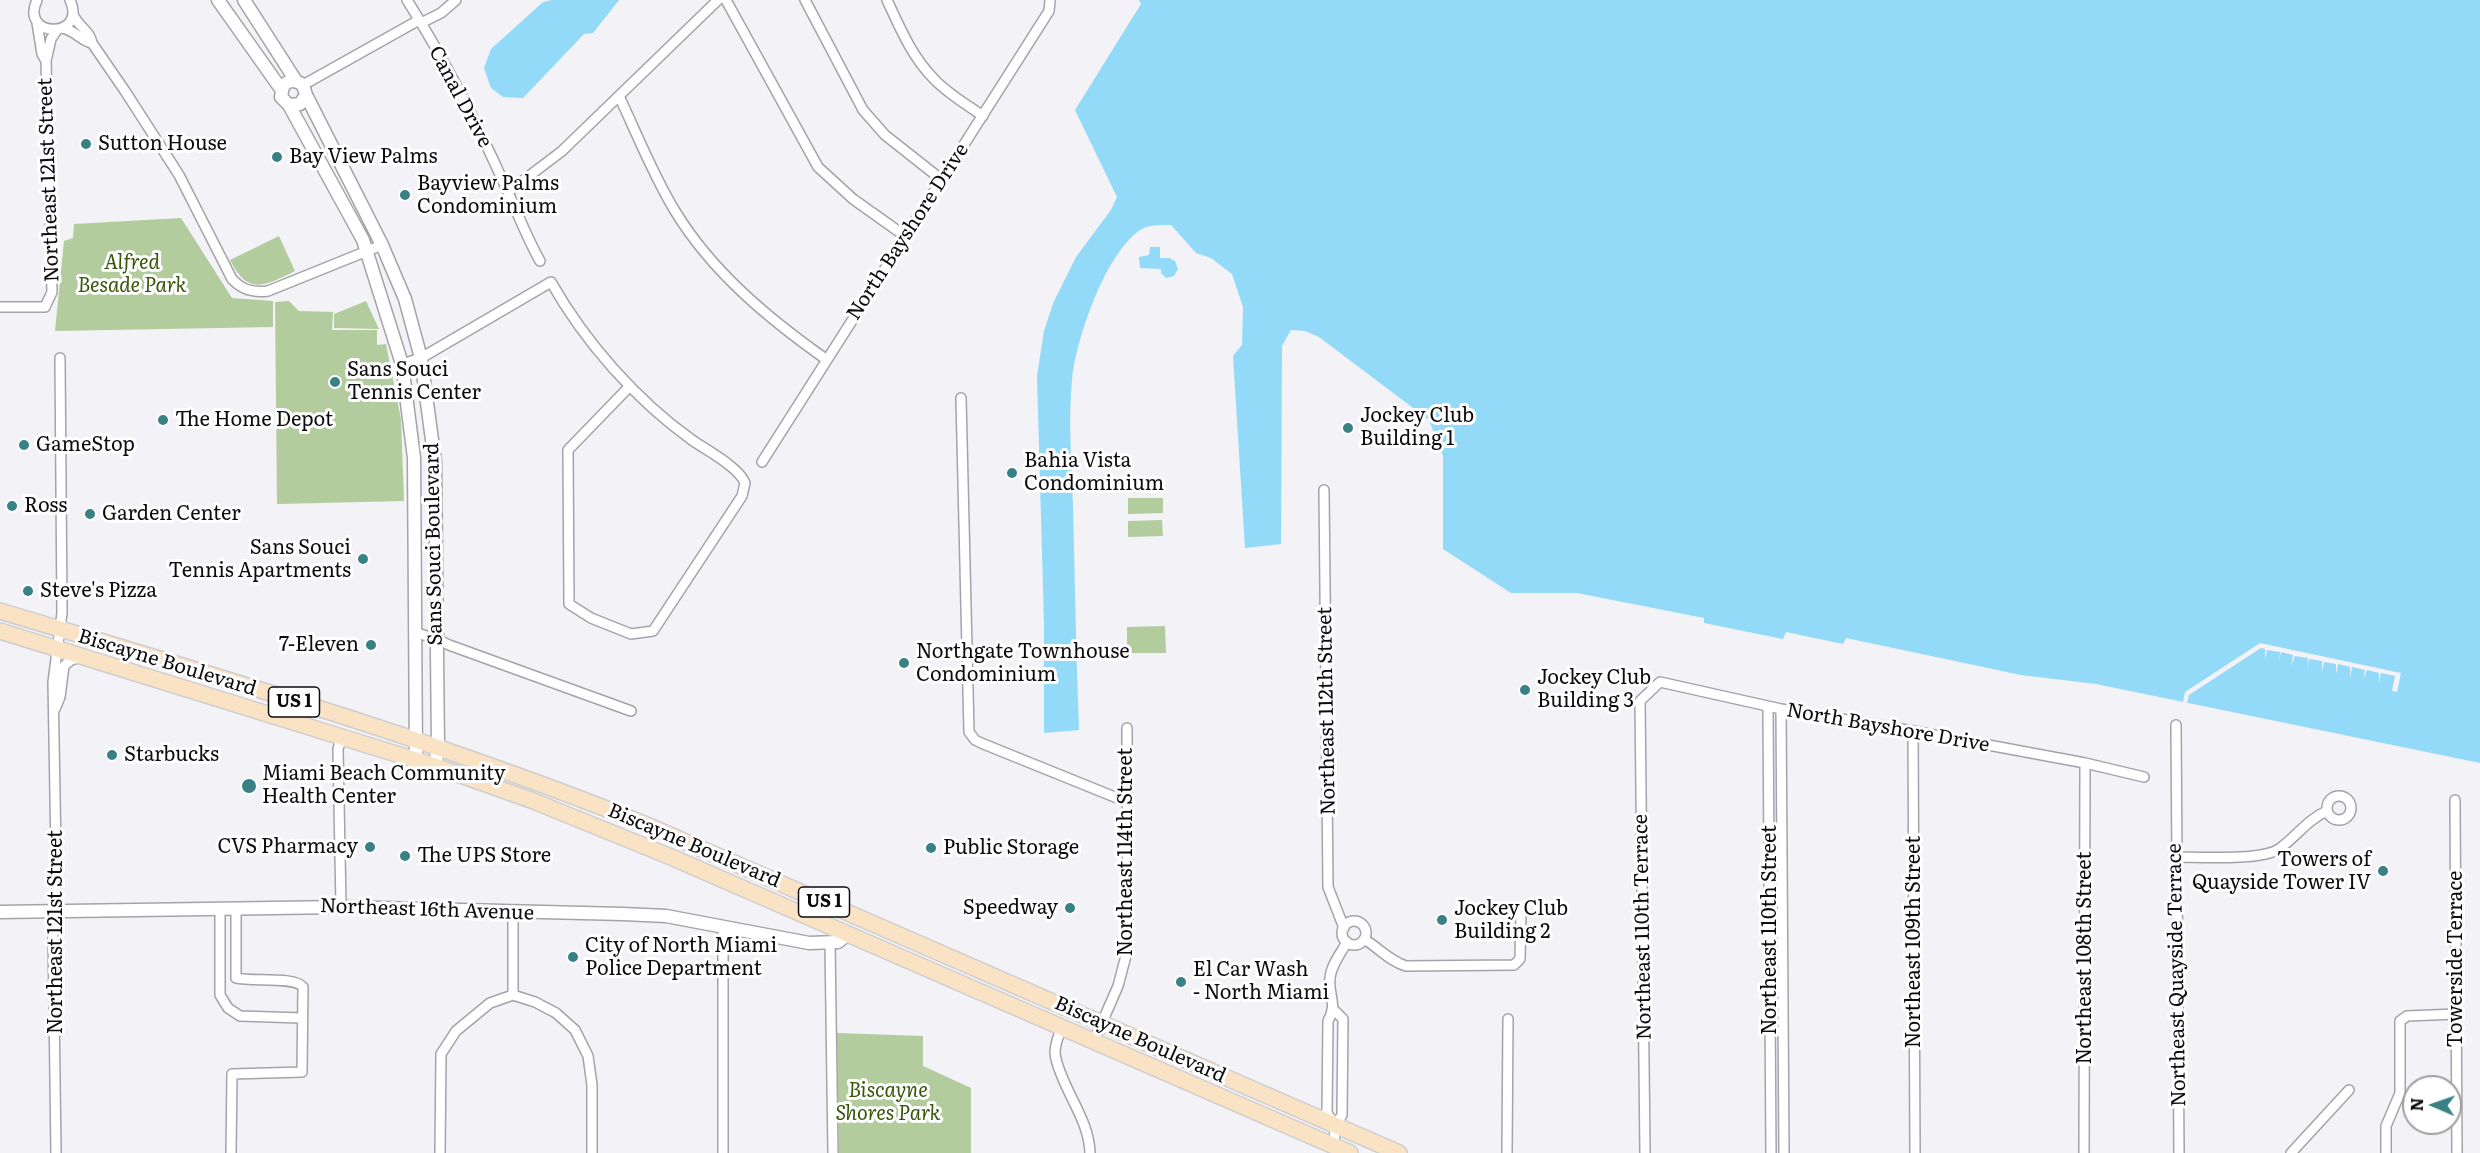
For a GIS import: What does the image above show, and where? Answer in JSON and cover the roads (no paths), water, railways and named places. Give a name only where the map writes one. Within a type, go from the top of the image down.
[{"type":"main road","name":"Biscayne Boulevard","points":[[0,611],[417,740],[534,780],[642,823],[1399,1153]]},
{"type":"main road","name":"Biscayne Boulevard","points":[[0,631],[435,766],[602,827],[1350,1153]]},
{"type":"main road","points":[[212,697],[236,696],[256,691]]},
{"type":"main road","points":[[848,934],[859,926],[878,925]]},
{"type":"street","name":"Northeast 121st Street","points":[[36,0],[34,9],[42,54],[46,61]]},
{"type":"street","points":[[218,0],[281,89],[282,100],[289,105],[300,104],[302,87]]},
{"type":"street","name":"Sans Souci Boulevard","points":[[244,0],[302,87],[382,245],[405,299],[421,358],[435,462],[438,747],[435,766]]},
{"type":"street","name":"Canal Drive","points":[[407,0],[467,106],[508,192],[522,228],[540,261]]},
{"type":"street","points":[[302,87],[420,21],[441,13],[456,0]]},
{"type":"street","points":[[508,192],[562,151],[718,0]]},
{"type":"street","points":[[726,0],[818,167],[853,199],[906,236]]},
{"type":"street","points":[[805,0],[863,110],[885,135],[942,180]]},
{"type":"street","points":[[887,0],[910,48],[933,78],[983,116]]},
{"type":"street","name":"North Bayshore Drive","points":[[762,462],[1049,11],[1050,0]]},
{"type":"street","name":"Northeast 121st Street","points":[[0,308],[45,307],[50,299],[52,252],[46,61],[51,39],[70,20],[72,5]]},
{"type":"street","points":[[72,5],[75,20],[91,38],[92,43],[179,175],[237,285],[247,290],[261,292],[285,285],[382,245]]},
{"type":"street","points":[[36,21],[46,29],[72,30],[87,42],[92,43]]},
{"type":"street","points":[[281,89],[289,81],[302,87]]},
{"type":"street","points":[[619,96],[675,210],[708,256],[749,299],[827,360]]},
{"type":"street","name":"Sans Souci Boulevard","points":[[289,105],[363,240],[402,364],[414,458],[417,633],[416,760]]},
{"type":"street","points":[[402,364],[421,358],[551,282],[568,313],[630,386],[689,438],[740,474],[745,483],[742,496],[653,631],[631,634],[591,618],[568,604],[568,450],[630,386]]},
{"type":"street","name":"Northeast 121st Street","points":[[56,1153],[53,932],[57,910],[54,664],[61,630],[60,358]]},
{"type":"street","points":[[962,398],[969,732],[975,740],[981,743],[1127,802]]},
{"type":"street","name":"Northeast 112th Street","points":[[1324,490],[1328,886],[1344,928]]},
{"type":"street","points":[[417,633],[631,711]]},
{"type":"street","name":"Northeast 121st Street","points":[[54,711],[60,697],[64,666],[71,660],[83,656]]},
{"type":"street","name":"North Bayshore Drive","points":[[1640,702],[1660,682],[1781,710],[1913,731],[2085,763],[2144,777]]},
{"type":"street","name":"Northeast 110th Terrace","points":[[1640,702],[1645,1153]]},
{"type":"street","name":"Northeast 110th Street","points":[[1768,706],[1771,1153]]},
{"type":"street","name":"Northeast 110th Street","points":[[1781,710],[1784,1153]]},
{"type":"street","name":"Northeast Quayside Terrace","points":[[2176,725],[2179,1153]]},
{"type":"street","name":"Northeast 114th Street","points":[[1094,1041],[1124,970],[1128,948],[1127,728]]},
{"type":"street","name":"Northeast 109th Street","points":[[1913,731],[1915,1153]]},
{"type":"street","points":[[341,907],[338,749],[342,737]]},
{"type":"street","name":"Northeast 108th Street","points":[[2084,1153],[2085,763]]},
{"type":"street","name":"Towerside Terrace","points":[[2455,800],[2457,1153]]},
{"type":"street","points":[[2176,857],[2264,855],[2278,850],[2318,815],[2327,811]]},
{"type":"street","name":"Northeast 16th Avenue","points":[[0,912],[341,907],[657,915],[809,944],[838,942],[848,934]]},
{"type":"street","points":[[220,908],[220,995],[223,1002],[240,1016],[302,1018]]},
{"type":"street","points":[[231,1153],[230,1078],[232,1074],[302,1072],[303,987],[294,981],[249,981],[236,978],[236,908]]},
{"type":"street","points":[[1364,939],[1392,961],[1406,966],[1514,965],[1520,959],[1521,912]]},
{"type":"street","points":[[513,913],[513,995]]},
{"type":"street","points":[[1353,921],[1360,923],[1365,928],[1364,939],[1354,945],[1347,942],[1343,936],[1344,928],[1353,921]]},
{"type":"street","points":[[723,928],[723,1153]]},
{"type":"street","points":[[1335,1126],[1327,1113],[1328,1021],[1334,1010],[1330,978],[1334,963],[1347,942]]},
{"type":"street","points":[[830,943],[833,1153]]},
{"type":"street","points":[[220,966],[236,965]]},
{"type":"street","points":[[440,1153],[441,1054],[456,1031],[493,1000],[513,995],[535,1002],[556,1013],[575,1030],[588,1056],[592,1085],[592,1153]]},
{"type":"street","points":[[1334,1010],[1343,1019],[1342,1115],[1335,1126],[1334,1146]]},
{"type":"street","points":[[2386,1153],[2386,1126],[2400,1093],[2400,1021],[2407,1016],[2456,1014]]},
{"type":"street","points":[[1507,1153],[1508,1019]]},
{"type":"street","points":[[1062,1027],[1057,1042],[1056,1058],[1089,1137],[1090,1153]]},
{"type":"street","points":[[1327,1045],[1343,1046]]},
{"type":"street","points":[[2291,1153],[2349,1090]]},
{"type":"water","points":[[619,0],[593,33],[584,34],[523,98],[503,97],[491,88],[484,68],[491,49],[543,2]]},
{"type":"water","points":[[1139,0],[2480,0],[2480,763],[2096,684],[2021,675],[1846,638],[1843,644],[1786,632],[1783,639],[1704,623],[1704,618],[1577,593],[1511,593],[1443,549],[1443,456],[1429,420],[1319,337],[1305,331],[1291,330],[1282,346],[1281,544],[1245,548],[1233,356],[1242,345],[1243,307],[1232,274],[1211,258],[1196,253],[1171,225],[1144,228],[1127,242],[1104,277],[1079,343],[1072,380],[1070,428],[1079,730],[1044,733],[1044,624],[1037,376],[1044,331],[1054,301],[1076,257],[1111,210],[1117,197],[1075,110],[1141,4]]},
{"type":"water","points":[[1150,247],[1160,247],[1160,258],[1175,261],[1178,269],[1174,276],[1166,278],[1161,273],[1161,269],[1140,268],[1139,257],[1149,255]]},
{"type":"place","name":"Sutton House","points":[[86,144]]},
{"type":"place","name":"Bay View Palms","points":[[277,157]]},
{"type":"place","name":"Bayview Palms Condominium","points":[[405,195]]},
{"type":"place","name":"Sans Souci Tennis Center","points":[[335,382]]},
{"type":"place","name":"The Home Depot","points":[[163,420]]},
{"type":"place","name":"Jockey Club Building 1","points":[[1348,428]]},
{"type":"place","name":"GameStop","points":[[24,445]]},
{"type":"place","name":"Bahia Vista Condominium","points":[[1012,473]]},
{"type":"place","name":"Ross","points":[[12,506]]},
{"type":"place","name":"Garden Center","points":[[90,514]]},
{"type":"place","name":"Sans Souci Tennis Apartments","points":[[363,559]]},
{"type":"place","name":"Steve's Pizza","points":[[28,591]]},
{"type":"place","name":"7-Eleven","points":[[371,645]]},
{"type":"place","name":"Northgate Townhouse Condominium","points":[[904,663]]},
{"type":"place","name":"Jockey Club Building 3","points":[[1525,690]]},
{"type":"place","name":"Starbucks","points":[[112,755]]},
{"type":"place","name":"Miami Beach Community Health Center","points":[[249,786]]},
{"type":"place","name":"CVS Pharmacy","points":[[370,847]]},
{"type":"place","name":"Public Storage","points":[[931,848]]},
{"type":"place","name":"The UPS Store","points":[[405,856]]},
{"type":"place","name":"Towers of Quayside Tower IV","points":[[2383,871]]},
{"type":"place","name":"Speedway","points":[[1070,908]]},
{"type":"place","name":"Jockey Club Building 2","points":[[1442,920]]},
{"type":"place","name":"City of North Miami Police Department","points":[[573,957]]},
{"type":"place","name":"El Car Wash - North Miami","points":[[1181,982]]},
{"type":"park label","name":"Alfred Besade Park","points":[[132,274]]},
{"type":"park label","name":"Biscayne Shores Park","points":[[888,1102]]}]
